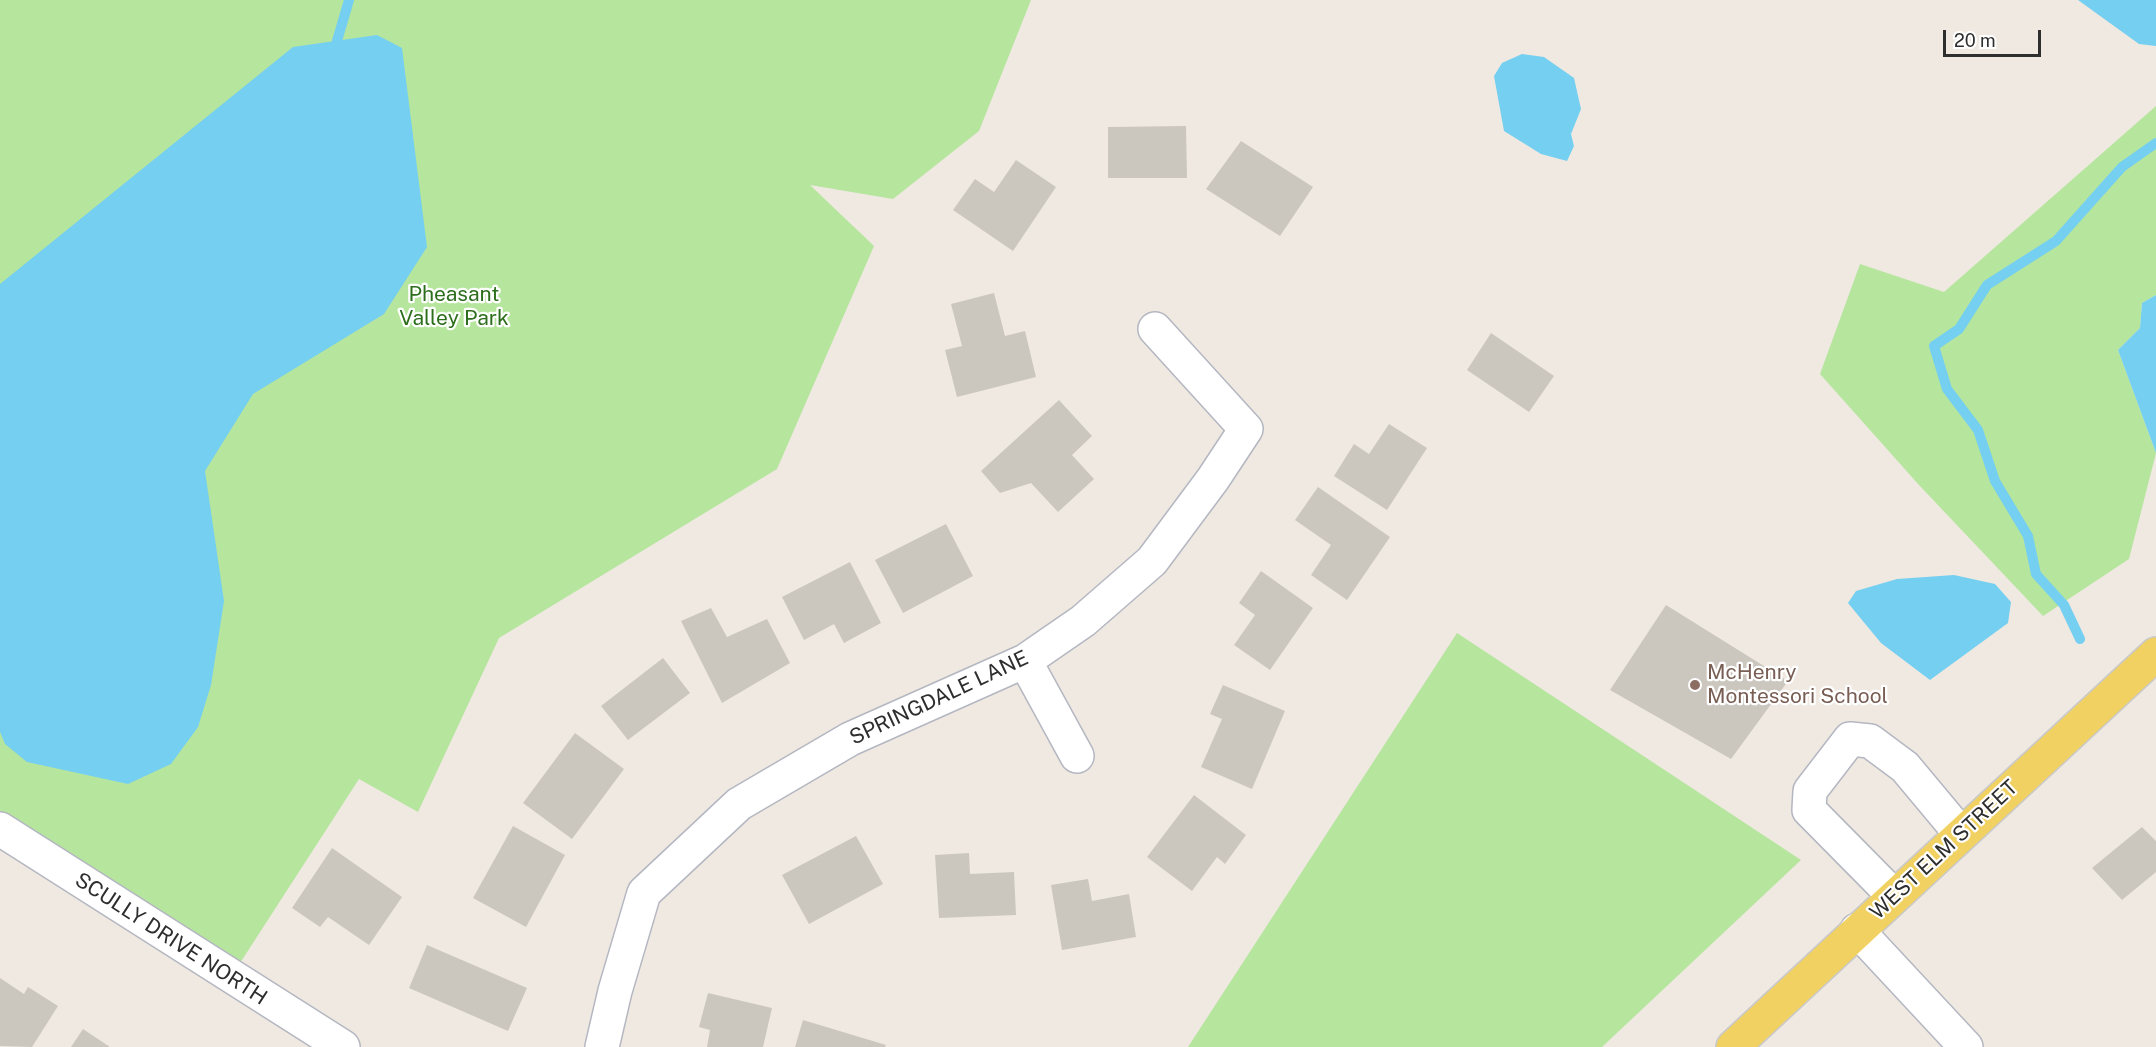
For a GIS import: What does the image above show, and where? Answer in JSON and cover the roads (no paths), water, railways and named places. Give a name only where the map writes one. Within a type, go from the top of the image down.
[{"type":"main road","name":"WEST ELM STREET","points":[[1733,1047],[2156,654]]},
{"type":"street","name":"SPRINGDALE LANE","points":[[602,1047],[615,991],[644,893],[739,804],[850,739],[1025,661],[1083,621],[1152,561],[1213,479],[1246,429],[1155,329]]},
{"type":"street","points":[[1025,661],[1077,756]]},
{"type":"street","points":[[1894,896],[1809,810],[1810,791],[1850,739],[1870,741],[1905,767],[1961,834]]},
{"type":"street","name":"SCULLY DRIVE NORTH","points":[[0,829],[343,1047]]},
{"type":"street","points":[[1857,930],[1966,1047]]},
{"type":"water","points":[[2078,0],[2156,0],[2156,46],[2139,44]]},
{"type":"water","points":[[377,35],[402,48],[427,247],[384,314],[253,394],[205,471],[224,601],[211,685],[198,727],[171,764],[128,784],[27,762],[5,744],[0,732],[0,284],[293,47]]},
{"type":"water","points":[[1522,54],[1544,57],[1574,78],[1581,109],[1571,134],[1574,146],[1567,161],[1541,154],[1504,131],[1494,76],[1502,63]]},
{"type":"water","points":[[2156,295],[2156,453],[2118,350],[2140,328],[2142,303]]},
{"type":"water","points":[[1954,575],[1995,584],[2011,602],[2008,623],[1930,680],[1881,643],[1848,603],[1856,591],[1897,579]]},
{"type":"waterway","points":[[337,41],[349,0]]},
{"type":"waterway","points":[[2080,639],[2064,605],[2036,574],[2028,536],[1995,481],[1978,430],[1947,389],[1934,346],[1959,329],[1987,285],[2056,241],[2122,167],[2156,143]]},
{"type":"place","name":"McHenry Montessori School","points":[[1695,685]]},
{"type":"park label","name":"Pheasant Valley Park","points":[[454,307]]}]
